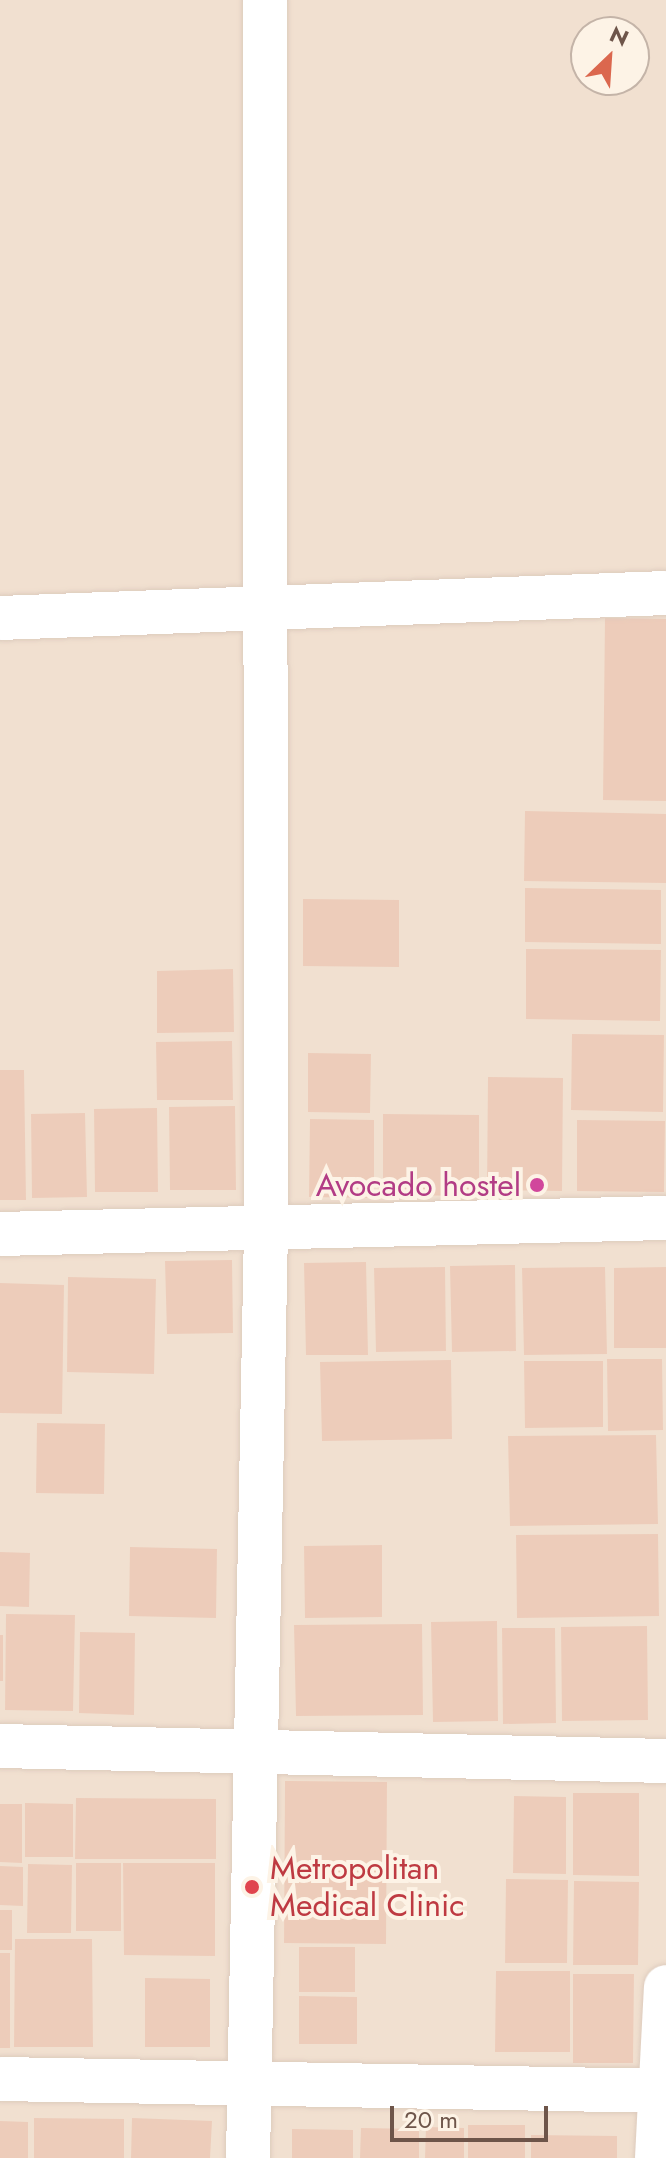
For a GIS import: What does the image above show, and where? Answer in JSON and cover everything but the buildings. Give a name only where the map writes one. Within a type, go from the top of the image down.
[{"type":"street","points":[[248,2158],[266,1225],[265,0]]},
{"type":"street","points":[[0,618],[666,593]]},
{"type":"street","points":[[0,1234],[266,1225],[666,1218]]},
{"type":"street","points":[[0,1746],[256,1749],[666,1761]]},
{"type":"street","points":[[657,2158],[663,2090],[666,1987]]},
{"type":"street","points":[[0,2079],[248,2080],[663,2090]]},
{"type":"shaded area","points":[[0,0],[666,0],[666,2158],[0,2158]]},
{"type":"place","name":"Avocado hostel","points":[[537,1185]]},
{"type":"place","name":"Metropolitan Medical Clinic","points":[[252,1887]]}]
